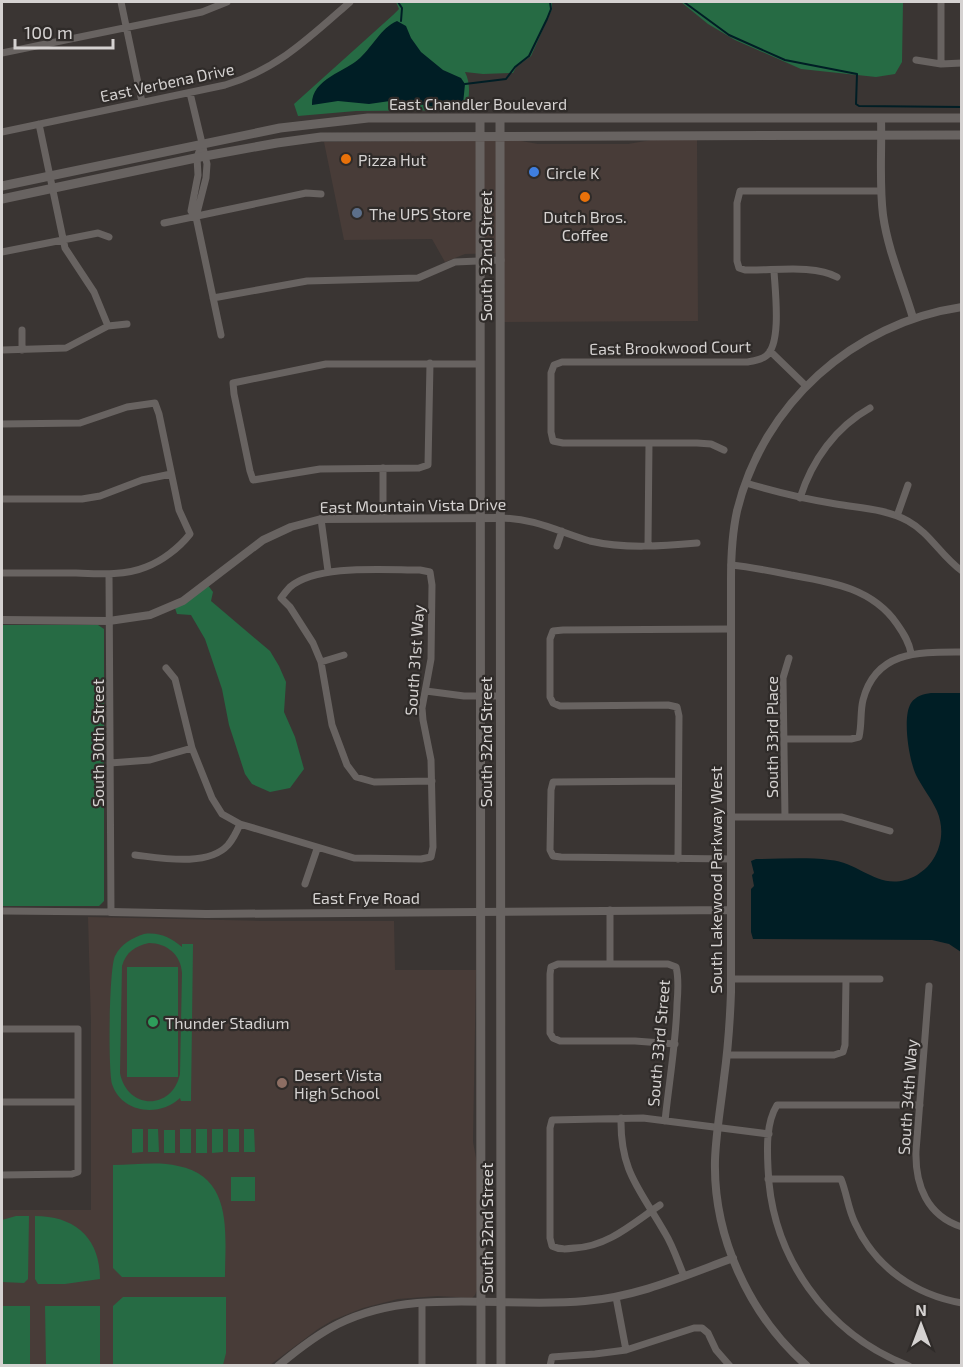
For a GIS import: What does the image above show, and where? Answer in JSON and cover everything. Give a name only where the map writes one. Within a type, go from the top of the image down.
[{"type":"main road","name":"East Chandler Boulevard","points":[[2,186],[280,128],[334,120],[368,118],[962,117]]},
{"type":"main road","name":"South 32nd Street","points":[[480,118],[481,1365]]},
{"type":"main road","name":"South 32nd Street","points":[[500,118],[501,1365]]},
{"type":"main road","name":"East Chandler Boulevard","points":[[2,200],[201,157],[321,137],[962,135]]},
{"type":"street","points":[[121,2],[142,102]]},
{"type":"street","points":[[2,53],[202,12],[227,2]]},
{"type":"street","name":"East Verbena Drive","points":[[2,132],[237,82],[277,63],[292,53],[350,2]]},
{"type":"street","points":[[941,2],[941,64]]},
{"type":"street","points":[[916,60],[941,64],[962,63]]},
{"type":"street","points":[[190,93],[201,145],[201,157],[207,171],[191,211],[196,217],[221,335]]},
{"type":"street","points":[[881,118],[881,191],[887,236],[913,318]]},
{"type":"street","points":[[39,124],[68,255],[99,300],[108,326]]},
{"type":"street","points":[[837,277],[829,272],[817,270],[774,271],[739,268],[737,203],[740,192],[881,191]]},
{"type":"street","points":[[164,223],[306,193],[321,194]]},
{"type":"street","points":[[2,252],[98,233],[110,237]]},
{"type":"street","points":[[213,298],[307,281],[418,279],[455,261],[501,260]]},
{"type":"street","points":[[770,351],[776,333],[774,271]]},
{"type":"street","name":"South Lakewood Parkway West","points":[[807,1365],[778,1336],[744,1285],[722,1226],[717,1197],[715,1162],[727,1055],[731,979],[730,629],[731,565],[736,518],[746,483],[770,432],[805,386],[853,347],[881,331],[913,318],[962,307]]},
{"type":"street","points":[[2,350],[66,348],[108,326],[127,324]]},
{"type":"street","points":[[22,330],[22,350]]},
{"type":"street","name":"East Brookwood Court","points":[[649,443],[553,441],[551,373],[554,365],[562,362],[747,362],[766,356],[770,351],[805,386]]},
{"type":"street","points":[[430,363],[428,465],[419,468],[320,469],[254,480],[250,471],[233,383],[326,364],[430,363],[480,364]]},
{"type":"street","points":[[2,424],[80,423],[127,407],[155,403],[179,510],[190,534],[176,548],[145,567],[109,574],[2,573]]},
{"type":"street","points":[[800,498],[813,466],[828,445],[849,421],[870,408]]},
{"type":"street","points":[[648,545],[649,443],[697,442],[711,444],[724,450]]},
{"type":"street","points":[[383,468],[383,518]]},
{"type":"street","points":[[2,499],[82,499],[100,496],[142,480],[171,474]]},
{"type":"street","points":[[746,483],[800,498],[897,516],[917,526],[928,535],[946,558],[962,571]]},
{"type":"street","points":[[897,516],[908,485]]},
{"type":"street","name":"East Mountain Vista Drive","points":[[2,620],[109,621],[138,618],[183,601],[263,540],[291,527],[321,519],[500,518],[526,520],[601,543],[648,545],[697,543]]},
{"type":"street","points":[[321,519],[328,571],[291,586],[281,598],[290,606],[313,643],[321,662],[332,725],[346,765],[356,777],[374,782],[432,781]]},
{"type":"street","points":[[557,546],[562,531]]},
{"type":"street","points":[[731,565],[835,583],[864,594],[895,621],[909,644],[911,653]]},
{"type":"street","name":"South 31st Way","points":[[318,849],[354,858],[421,859],[431,857],[432,760],[423,720],[431,659],[432,585],[430,572],[420,570],[328,571]]},
{"type":"street","name":"South 30th Street","points":[[109,574],[111,912]]},
{"type":"street","points":[[678,859],[679,716],[677,707],[668,705],[560,706],[553,703],[550,697],[550,639],[554,630],[730,629]]},
{"type":"street","points":[[784,739],[859,737],[862,702],[866,688],[885,666],[911,653],[962,652]]},
{"type":"street","points":[[321,662],[344,655]]},
{"type":"street","name":"South 33rd Place","points":[[785,817],[783,678],[789,658]]},
{"type":"street","points":[[166,668],[175,679],[192,748],[216,806],[222,814],[240,824],[318,849],[305,884]]},
{"type":"street","points":[[426,691],[464,696],[501,696]]},
{"type":"street","points":[[110,763],[150,760],[192,748]]},
{"type":"street","points":[[678,781],[553,782],[550,790],[550,850],[553,855],[731,859]]},
{"type":"street","points":[[731,817],[842,817],[890,831]]},
{"type":"street","points":[[135,855],[176,860],[204,857],[219,852],[229,845],[240,824]]},
{"type":"street","points":[[610,910],[610,964],[558,964],[551,967],[550,1033],[553,1038],[560,1041],[644,1041],[675,1044]]},
{"type":"street","name":"East Frye Road","points":[[2,911],[217,914],[731,910]]},
{"type":"street","name":"South 33rd Street","points":[[610,964],[676,966],[675,1044],[665,1121]]},
{"type":"street","points":[[731,979],[880,979]]},
{"type":"street","points":[[727,1055],[834,1055],[843,1052],[846,979]]},
{"type":"street","name":"South 34th Way","points":[[929,986],[916,1163],[919,1186],[933,1210],[962,1227]]},
{"type":"street","points":[[2,1029],[78,1029],[78,1172],[72,1174],[2,1174]]},
{"type":"street","points":[[2,1102],[78,1102]]},
{"type":"street","points":[[909,1365],[882,1353],[853,1335],[833,1318],[805,1285],[788,1255],[770,1202],[769,1134],[772,1113],[777,1105],[920,1105]]},
{"type":"street","points":[[660,1204],[615,1236],[595,1246],[559,1249],[552,1246],[550,1238],[550,1128],[552,1120],[621,1118],[769,1134]]},
{"type":"street","points":[[621,1118],[621,1140],[626,1163],[634,1183],[666,1234],[684,1276]]},
{"type":"street","points":[[768,1179],[841,1179],[855,1224],[868,1246],[885,1266],[899,1278],[923,1292],[962,1303]]},
{"type":"street","points":[[278,1365],[317,1335],[349,1319],[385,1307],[422,1303],[574,1302],[616,1297],[639,1292],[733,1258]]},
{"type":"street","points":[[616,1297],[626,1350]]},
{"type":"street","points":[[422,1303],[422,1365]]},
{"type":"street","points":[[550,1365],[552,1357],[626,1350],[702,1328],[708,1333],[716,1350],[730,1365]]},
{"type":"shaded area","points":[[516,140],[538,144],[628,144],[651,140],[697,140],[698,321],[504,322],[504,253],[465,254],[445,262],[432,239],[344,240],[324,142]]},
{"type":"shaded area","name":"Desert Vista High School","points":[[88,917],[394,921],[395,970],[476,970],[473,1142],[477,1163],[477,1290],[475,1295],[472,1298],[438,1296],[398,1299],[363,1308],[333,1320],[318,1329],[270,1365],[2,1365],[2,1210],[91,1210],[91,1023]]},
{"type":"green space","points":[[396,2],[552,2],[552,9],[531,56],[516,67],[513,73],[465,72],[469,86],[467,110],[356,111],[298,116],[294,104],[399,9]]},
{"type":"green space","points":[[681,2],[903,2],[902,62],[895,74],[876,77],[801,69],[735,40],[708,24]]},
{"type":"green space","points":[[207,584],[213,592],[211,601],[270,651],[286,682],[284,712],[295,737],[304,769],[290,788],[270,792],[252,784],[245,774],[229,725],[222,689],[205,639],[191,615],[177,614],[174,605]]},
{"type":"green space","points":[[2,625],[98,625],[104,629],[104,901],[99,906],[2,906]]},
{"type":"green space","points":[[159,935],[169,938],[182,947],[182,944],[193,944],[191,1101],[181,1101],[180,1098],[172,1104],[152,1110],[133,1107],[124,1102],[112,1084],[111,1075],[110,1019],[113,964],[120,948],[140,936]],"holes":[[[149,943],[172,951],[181,967],[180,1074],[168,1095],[159,1100],[150,1101],[131,1094],[124,1085],[120,1073],[122,966],[126,957],[135,948]]]},
{"type":"green space","name":"Thunder Stadium","points":[[127,967],[178,967],[178,1077],[127,1077]]},
{"type":"green space","points":[[132,1129],[143,1129],[143,1152],[132,1153]]},
{"type":"green space","points":[[148,1129],[158,1129],[159,1152],[148,1152]]},
{"type":"green space","points":[[180,1129],[191,1129],[191,1153],[180,1153]]},
{"type":"green space","points":[[196,1129],[207,1129],[207,1153],[196,1153]]},
{"type":"green space","points":[[212,1129],[223,1129],[223,1152],[212,1153]]},
{"type":"green space","points":[[228,1129],[239,1129],[239,1152],[228,1152]]},
{"type":"green space","points":[[244,1129],[254,1129],[255,1152],[244,1152]]},
{"type":"green space","points":[[164,1130],[175,1130],[175,1153],[164,1153]]},
{"type":"green space","points":[[154,1163],[178,1166],[196,1172],[209,1182],[217,1195],[225,1226],[225,1277],[122,1277],[113,1268],[113,1165]]},
{"type":"green space","points":[[231,1177],[255,1177],[255,1201],[231,1201]]},
{"type":"green space","points":[[16,1216],[29,1216],[28,1279],[24,1283],[2,1282],[2,1220]]},
{"type":"green space","points":[[35,1216],[62,1220],[83,1232],[95,1252],[100,1279],[65,1284],[38,1284],[35,1279]]},
{"type":"green space","points":[[123,1297],[226,1297],[226,1353],[223,1365],[113,1365],[113,1306]]},
{"type":"green space","points":[[2,1306],[30,1306],[30,1365],[2,1365]]},
{"type":"green space","points":[[45,1306],[100,1306],[100,1365],[46,1365]]},
{"type":"water","points":[[397,21],[406,26],[421,52],[443,70],[461,78],[465,84],[463,104],[435,107],[397,100],[369,104],[338,101],[312,105],[313,96],[323,82],[354,63],[391,24]]},
{"type":"water","points":[[931,693],[961,693],[961,952],[949,944],[932,940],[753,939],[751,889],[754,886],[752,875],[754,873],[751,861],[793,858],[830,860],[842,862],[882,880],[893,882],[917,875],[931,863],[941,838],[940,820],[935,806],[913,768],[907,718],[911,703],[920,696]]},
{"type":"waterway","points":[[398,2],[402,8],[401,21]]},
{"type":"waterway","points":[[465,84],[506,79],[515,67],[529,56],[551,9],[550,2]]},
{"type":"waterway","points":[[684,2],[729,35],[785,60],[857,74],[856,104],[859,106],[962,107]]},
{"type":"place","name":"Pizza Hut","points":[[346,159]]},
{"type":"place","name":"Circle K","points":[[534,172]]},
{"type":"place","name":"Dutch Bros. Coffee","points":[[585,197]]},
{"type":"place","name":"The UPS Store","points":[[357,213]]},
{"type":"place","name":"Thunder Stadium","points":[[153,1022]]},
{"type":"place","name":"Desert Vista High School","points":[[282,1083]]}]
